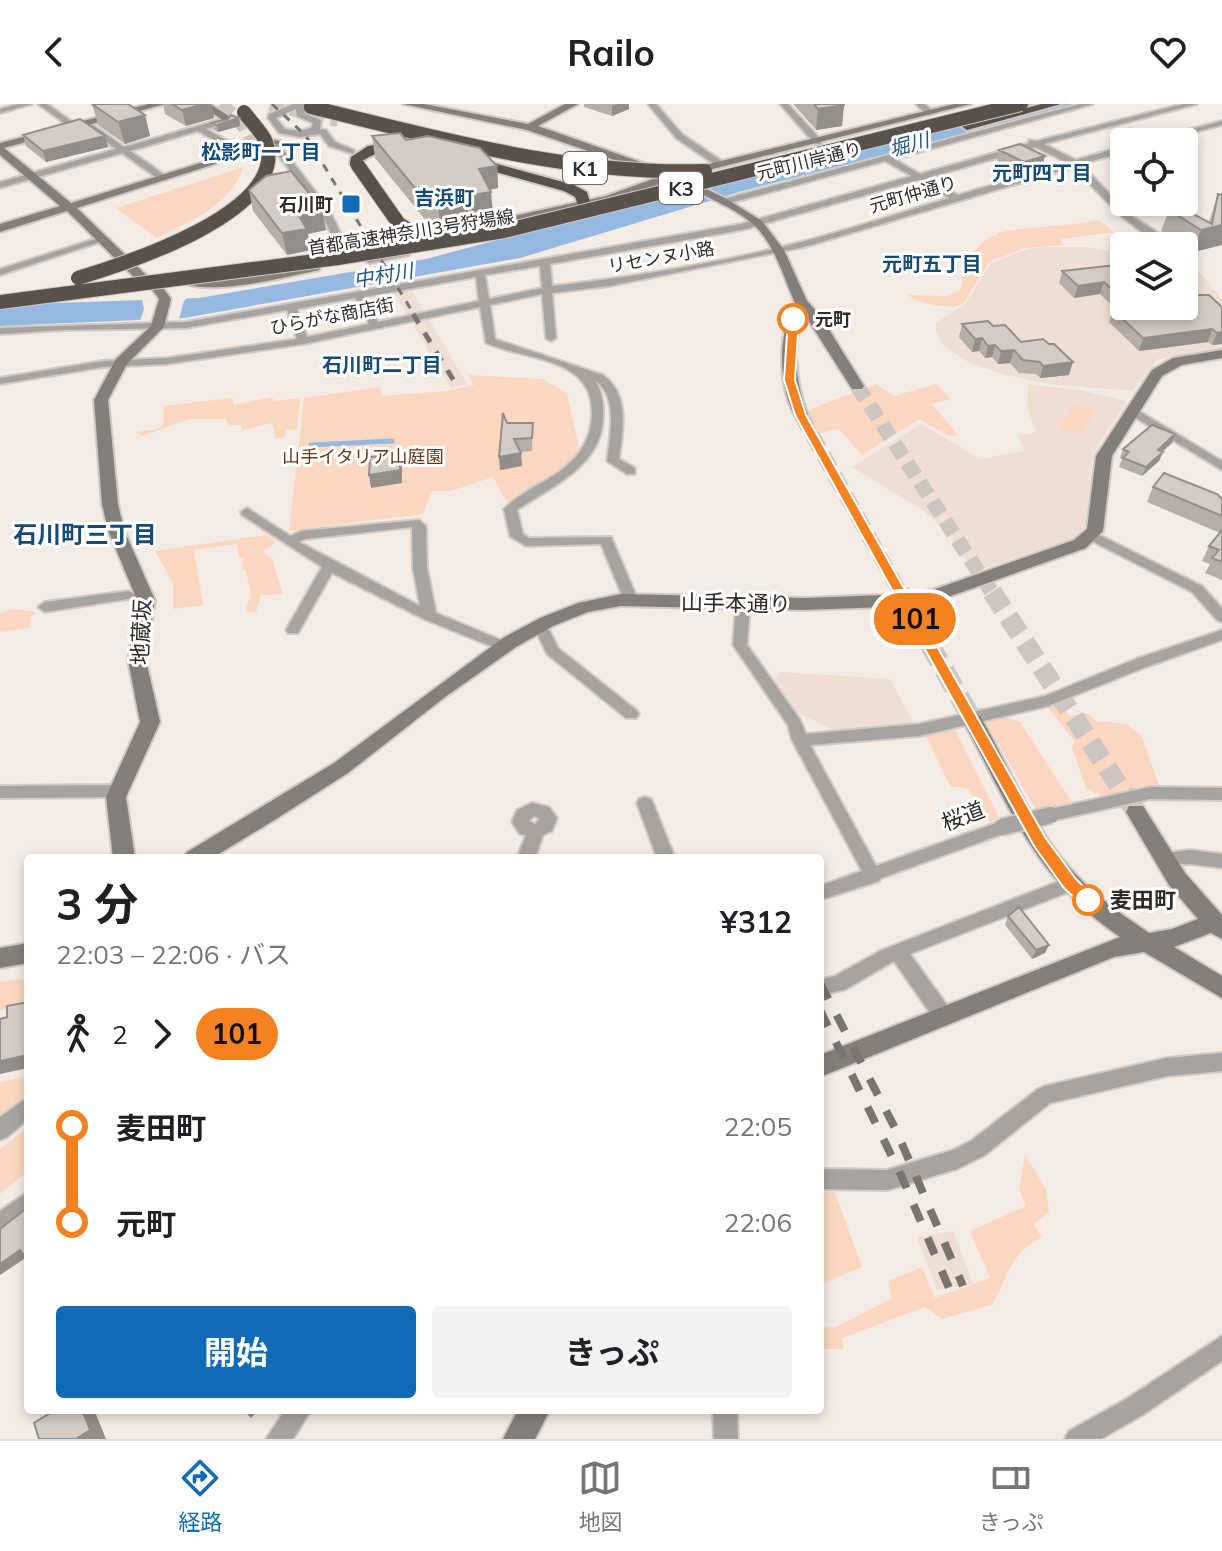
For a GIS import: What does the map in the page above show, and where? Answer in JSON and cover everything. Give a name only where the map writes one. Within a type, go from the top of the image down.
[{"type":"highway","name":"K1","points":[[306,106],[561,164],[659,173],[714,170],[757,162],[1003,104]]},
{"type":"highway","name":"首都高速神奈川3号狩場線","points":[[0,300],[460,239],[677,183],[1021,104]]},
{"type":"highway","name":"首都高速神奈川3号狩場線","points":[[0,309],[485,243],[1055,104]]},
{"type":"highway","points":[[306,106],[367,127],[537,172],[634,182],[707,178]]},
{"type":"highway","points":[[0,300],[124,264],[181,241],[222,219],[254,190],[269,159],[265,139],[244,112]]},
{"type":"highway","name":"K1","points":[[465,149],[555,170],[601,177],[663,180],[707,178],[967,126]]},
{"type":"highway","points":[[583,202],[578,191],[407,145],[374,148],[356,160],[399,224],[409,230],[438,234],[488,229],[677,183]]},
{"type":"highway","points":[[0,291],[128,255],[201,221],[223,205],[247,178],[255,156],[248,147]]},
{"type":"street","points":[[0,111],[28,104]]},
{"type":"street","points":[[42,104],[124,150],[163,178]]},
{"type":"street","points":[[0,148],[160,104]]},
{"type":"street","points":[[0,185],[226,121],[227,118],[203,104]]},
{"type":"street","points":[[408,104],[529,127],[722,201],[758,223],[778,250],[801,303],[813,315],[857,386]]},
{"type":"street","points":[[529,127],[573,104]]},
{"type":"street","points":[[652,104],[679,136],[720,164]]},
{"type":"street","points":[[784,104],[818,142]]},
{"type":"street","points":[[920,104],[930,113]]},
{"type":"street","points":[[187,281],[216,284],[508,222],[583,202],[677,183],[720,164],[966,104]]},
{"type":"street","name":"元町川岸通り","points":[[722,201],[1005,129],[1089,104]]},
{"type":"street","points":[[1146,104],[1174,117]]},
{"type":"street","points":[[0,331],[158,324],[291,307],[758,223],[799,208],[1193,104]]},
{"type":"street","points":[[306,106],[282,109],[272,118],[278,139],[354,253]]},
{"type":"street","points":[[306,106],[300,114],[318,122],[314,131]]},
{"type":"street","points":[[1186,122],[1198,127]]},
{"type":"street","points":[[1195,128],[1222,123]]},
{"type":"street","points":[[200,129],[248,147]]},
{"type":"street","points":[[1005,129],[1015,134]]},
{"type":"street","points":[[0,228],[163,178],[248,147],[314,131],[323,132],[332,144],[351,152]]},
{"type":"street","points":[[1026,139],[1075,163],[1127,217],[1151,232]]},
{"type":"street","points":[[0,148],[104,239],[143,279],[155,285],[165,299],[158,324]]},
{"type":"street","name":"元町仲通り","points":[[778,250],[1110,153]]},
{"type":"street","points":[[886,158],[956,198]]},
{"type":"street","points":[[764,189],[799,208]]},
{"type":"street","points":[[0,300],[66,296],[187,281],[219,271],[466,240],[570,214],[615,197]]},
{"type":"street","points":[[0,272],[104,239]]},
{"type":"street","name":"リセンヌ小路","points":[[548,290],[609,283],[778,250]]},
{"type":"street","points":[[545,263],[551,338]]},
{"type":"street","points":[[480,272],[490,341],[561,363],[585,375],[601,376],[608,381],[617,417],[613,461],[631,471]]},
{"type":"street","name":"ひらがな商店街","points":[[0,381],[121,362],[167,361],[303,341],[548,290]]},
{"type":"street","points":[[358,295],[375,326]]},
{"type":"street","points":[[801,303],[794,314],[789,380],[801,415]]},
{"type":"street","points":[[291,307],[303,341]]},
{"type":"street","name":"地蔵坂","points":[[117,791],[144,742],[151,715],[137,660],[145,592],[116,530],[104,468],[101,400],[121,362],[158,324]]},
{"type":"street","points":[[1222,354],[1189,358],[1164,367],[1132,411],[1104,456],[1093,536],[1222,601]]},
{"type":"street","points":[[585,375],[597,392],[598,415],[591,446],[574,469],[510,509],[520,541],[606,540],[631,600]]},
{"type":"street","points":[[1132,411],[1222,466]]},
{"type":"street","points":[[247,512],[299,549],[364,586],[503,646]]},
{"type":"street","points":[[290,541],[302,535],[414,523],[419,526],[420,568],[429,616]]},
{"type":"street","name":"山手本通り","points":[[201,854],[341,768],[503,646],[596,604],[631,600],[854,604],[928,598],[1050,557],[1093,536]]},
{"type":"street","points":[[293,630],[330,565]]},
{"type":"street","points":[[1197,589],[1222,617]]},
{"type":"street","points":[[45,607],[129,595]]},
{"type":"street","points":[[743,604],[740,645],[795,724],[800,740],[873,876]]},
{"type":"street","points":[[541,627],[552,651],[631,714]]},
{"type":"street","points":[[800,740],[919,730],[1048,701],[1141,663],[1222,635]]},
{"type":"street","points":[[973,721],[1040,842],[1070,884],[1107,916],[1222,988]]},
{"type":"street","points":[[0,792],[117,791],[124,854]]},
{"type":"street","name":"桜道","points":[[824,892],[1002,827],[1150,793],[1222,794]]},
{"type":"street","points":[[645,803],[664,854]]},
{"type":"street","points":[[824,1064],[1112,948],[1174,938],[1218,926],[1185,890],[1136,812]]},
{"type":"street","points":[[527,854],[536,831]]},
{"type":"street","points":[[1164,859],[1190,857],[1222,861]]},
{"type":"street","points":[[824,987],[839,983],[898,952],[1070,884]]},
{"type":"street","points":[[898,952],[944,1017]]},
{"type":"street","points":[[824,1179],[887,1180],[957,1159],[978,1148],[1045,1095],[1139,1072],[1222,1062]]},
{"type":"street","points":[[0,1130],[24,1109]]},
{"type":"street","points":[[0,1225],[24,1205]]},
{"type":"street","points":[[1077,1439],[1136,1406],[1222,1347]]},
{"type":"street","points":[[278,1439],[296,1414]]},
{"type":"street","points":[[518,1439],[533,1414]]},
{"type":"street","points":[[725,1414],[726,1439]]},
{"type":"shaded area","points":[[1086,247],[1110,251],[1110,320],[1198,320],[1199,271],[1222,300],[1222,349],[1158,359],[1132,391],[1047,384],[1002,374],[968,362],[944,346],[936,332],[936,323],[965,304],[991,263],[1027,249]]},
{"type":"shaded area","points":[[405,280],[467,384],[451,388],[388,283]]},
{"type":"shaded area","points":[[1028,384],[1078,390],[1127,401],[1093,453],[1085,528],[1074,538],[974,572],[945,529],[921,509],[852,467],[921,424],[980,459],[1024,451],[1018,435],[1036,432],[1027,407]]},
{"type":"shaded area","points":[[781,672],[890,679],[915,726],[838,732],[794,711],[772,681]]},
{"type":"shaded area","points":[[953,1231],[973,1284],[937,1290],[917,1237]]},
{"type":"green space","points":[[243,167],[238,180],[220,202],[157,238],[116,208]]},
{"type":"green space","points":[[1099,220],[1114,232],[1061,239],[1064,245],[1024,248],[989,262],[963,304],[958,306],[935,305],[908,295],[947,296],[961,289],[967,258],[997,233]]},
{"type":"green space","name":"山手イタリア山庭園","points":[[468,375],[543,379],[567,394],[580,452],[568,466],[507,503],[493,477],[451,491],[432,491],[423,514],[289,531],[304,398],[380,387],[382,396],[446,391],[474,385]]},
{"type":"green space","points":[[876,384],[894,396],[936,384],[951,399],[932,404],[958,435],[949,436],[919,419],[862,455],[839,429],[815,434],[805,416],[813,408]]},
{"type":"green space","points":[[272,397],[274,401],[300,398],[297,430],[286,429],[285,437],[276,439],[272,423],[242,430],[241,425],[229,425],[226,419],[189,419],[142,436],[136,432],[157,429],[163,424],[164,406],[232,398],[234,405]]},
{"type":"green space","points":[[1074,405],[1096,411],[1081,434],[1059,428]]},
{"type":"green space","points":[[267,535],[276,543],[262,552],[272,559],[283,594],[261,595],[256,612],[245,611],[251,595],[237,544],[194,550],[203,605],[173,609],[173,583],[155,551]]},
{"type":"green space","points":[[12,609],[37,612],[31,616],[30,628],[0,632],[0,614]]},
{"type":"green space","points":[[1057,701],[1069,716],[1087,713],[1096,721],[1127,724],[1142,737],[1160,788],[1100,796],[1086,789],[1072,747],[1075,742],[1046,705]]},
{"type":"green space","points":[[1000,715],[1020,722],[1073,804],[1037,812],[984,719]]},
{"type":"green space","points":[[953,726],[1000,819],[989,822],[968,789],[950,786],[924,732]]},
{"type":"green space","points":[[24,979],[24,1005],[0,1010],[0,982]]},
{"type":"green space","points":[[24,1077],[24,1099],[0,1119],[0,1082]]},
{"type":"green space","points":[[24,1130],[24,1174],[0,1194],[0,1149]]},
{"type":"green space","points":[[1025,1155],[1046,1189],[1049,1213],[1034,1224],[1042,1238],[1023,1250],[1017,1258],[992,1305],[942,1319],[925,1307],[842,1338],[844,1349],[824,1349],[824,1328],[836,1327],[892,1298],[888,1281],[922,1267],[935,1298],[990,1278],[970,1231],[1026,1206],[1019,1189]]},
{"type":"green space","points":[[824,1191],[835,1192],[862,1267],[824,1283]]},
{"type":"water","points":[[1006,104],[1081,104],[739,192],[520,258],[184,318],[0,326],[0,305],[199,298],[426,259]]},
{"type":"pier","points":[[188,297],[179,319],[140,321],[144,309],[142,300]]},
{"type":"building","points":[[92,104],[128,104],[145,115],[118,122]]},
{"type":"building","points":[[172,104],[204,104],[182,110]]},
{"type":"building","points":[[814,104],[844,104],[844,105],[818,109]]},
{"type":"building","points":[[231,115],[239,118],[217,125],[212,123],[228,119]]},
{"type":"building","points":[[80,119],[105,136],[43,151],[23,135]]},
{"type":"building","points":[[400,133],[406,140],[428,136],[480,148],[497,166],[479,169],[491,192],[438,201],[424,199],[372,136]]},
{"type":"building","points":[[1020,144],[1045,156],[1024,162],[999,150]]},
{"type":"building","points":[[291,171],[322,209],[298,215],[307,229],[282,233],[249,190],[266,176]]},
{"type":"building","points":[[1218,194],[1222,195],[1222,225],[1201,230],[1179,216],[1197,216],[1212,224]]},
{"type":"building","points":[[1110,266],[1110,287],[1104,282],[1078,286],[1062,271]]},
{"type":"building","points":[[1198,295],[1209,295],[1222,307],[1222,332],[1212,329],[1143,338],[1124,320],[1198,320]]},
{"type":"building","points":[[988,321],[993,326],[1005,325],[1021,342],[1043,339],[1054,344],[1073,362],[1043,366],[1040,362],[1023,360],[1014,350],[1001,351],[995,345],[988,346],[982,338],[975,339],[962,324]]},
{"type":"building","points":[[503,413],[507,423],[533,423],[532,438],[514,439],[521,453],[499,457]]},
{"type":"building","points":[[1152,425],[1175,434],[1158,450],[1163,452],[1146,467],[1123,458],[1129,452],[1123,449]]},
{"type":"building","points":[[400,455],[400,470],[369,475],[370,457]]},
{"type":"building","points":[[1164,473],[1217,494],[1222,499],[1222,516],[1153,487]]},
{"type":"building","points":[[1222,530],[1222,562],[1212,558],[1219,550],[1209,546]]},
{"type":"building","points":[[1019,907],[1049,945],[1036,950],[1008,916]]},
{"type":"building","points":[[24,1003],[24,1056],[0,1061],[0,1019],[7,1017],[7,1006]]},
{"type":"building","points":[[24,1210],[24,1255],[20,1250],[0,1264],[0,1229]]},
{"type":"building","points":[[49,1414],[84,1414],[90,1430],[76,1439],[39,1439],[34,1423]]},
{"type":"waterway","points":[[311,445],[392,441]]},
{"type":"tunnel","points":[[221,104],[245,127],[252,141]]},
{"type":"tunnel","points":[[270,104],[338,120]]},
{"type":"tunnel","points":[[857,386],[993,594]]},
{"type":"tunnel","points":[[801,415],[901,594]]},
{"type":"tunnel","points":[[900,592],[973,721]]},
{"type":"tunnel","points":[[992,592],[1136,812]]},
{"type":"railway","points":[[272,104],[306,136],[415,316]]},
{"type":"railway","points":[[413,314],[457,386]]},
{"type":"railway","points":[[824,991],[896,1130],[963,1286]]},
{"type":"railway","points":[[824,1018],[901,1175],[949,1288]]},
{"type":"bus line","name":"101","points":[[793,319],[789,380],[801,415],[1040,842],[1070,884],[1088,900]]},
{"type":"place","name":"石川町","points":[[351,204]]},
{"type":"place","name":"元町","points":[[793,319]]},
{"type":"place","name":"麦田町","points":[[1088,900]]},
{"type":"district","name":"松影町一丁目","points":[[261,151]]},
{"type":"district","name":"元町四丁目","points":[[1042,172]]},
{"type":"district","name":"吉浜町","points":[[444,197]]},
{"type":"district","name":"元町五丁目","points":[[932,263]]},
{"type":"district","name":"石川町二丁目","points":[[382,364]]},
{"type":"district","name":"石川町三丁目","points":[[85,534]]},
{"type":"water label","name":"堀川","points":[[909,144]]},
{"type":"water label","name":"中村川","points":[[383,275]]}]
